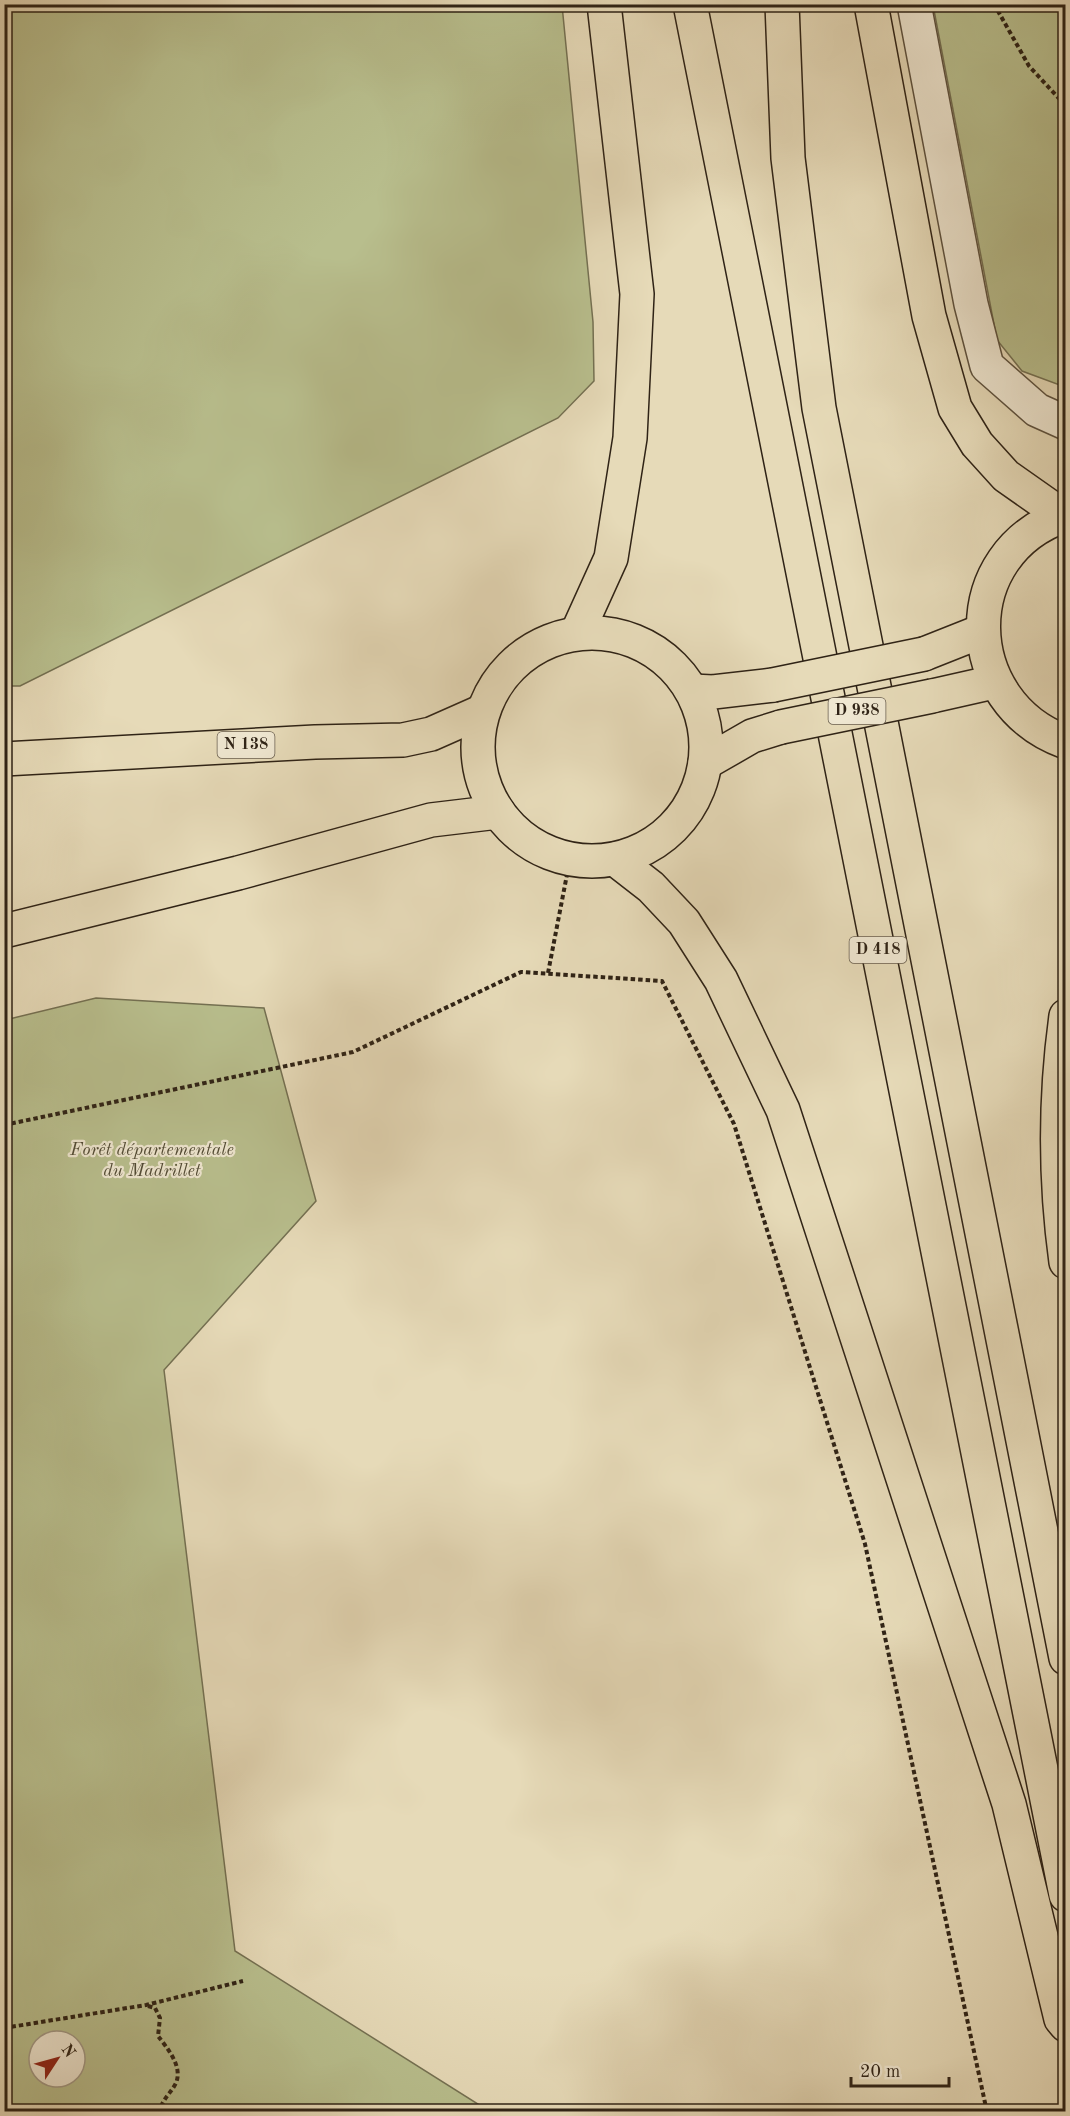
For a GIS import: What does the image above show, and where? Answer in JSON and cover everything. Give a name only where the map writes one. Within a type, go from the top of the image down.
[{"type":"highway","points":[[577,633],[611,558],[630,438],[637,294],[604,4]]},
{"type":"highway","name":"D 418","points":[[690,4],[1065,1895]]},
{"type":"highway","name":"D 418","points":[[782,4],[788,158],[819,408],[1065,1658]]},
{"type":"highway","points":[[871,4],[929,316],[955,408],[977,444],[1006,476],[1064,515],[1030,533],[1004,560],[987,594],[982,631],[985,657],[994,682],[1015,712],[1044,734],[1065,742]]},
{"type":"highway","name":"D 938","points":[[692,691],[713,692],[774,685],[924,654],[982,631]]},
{"type":"highway","points":[[577,633],[611,634],[644,644],[671,664],[692,691],[705,726],[705,763],[698,790],[684,815],[665,835],[641,850],[615,859],[592,861],[570,859],[542,850],[518,834],[498,812],[482,780],[477,745],[483,711],[497,682],[519,658],[546,641],[577,633]]},
{"type":"highway","name":"D 938","points":[[705,763],[752,735],[994,682]]},
{"type":"highway","name":"N 138","points":[[4,759],[315,742],[403,740],[431,734],[483,711]]},
{"type":"highway","points":[[4,931],[227,876],[430,820],[498,812]]},
{"type":"highway","points":[[615,859],[651,887],[684,922],[721,980],[783,1110],[1009,1804],[1061,2019],[1065,2025]]},
{"type":"highway","points":[[1065,1016],[1061,1052],[1058,1208],[1065,1262]]},
{"type":"lane","points":[[914,4],[971,304],[987,366],[1037,410],[1065,423]]},
{"type":"path","points":[[994,4],[1029,66],[1065,106]]},
{"type":"path","points":[[548,974],[570,859]]},
{"type":"path","points":[[4,1125],[353,1052],[521,972],[662,981],[734,1124],[865,1544],[987,2112]]},
{"type":"path","points":[[4,2028],[147,2005],[243,1981]]},
{"type":"path","points":[[147,2005],[155,2008],[160,2018],[158,2036],[174,2057],[177,2075],[176,2084],[164,2097],[159,2112]]},
{"type":"green space","points":[[4,5],[562,5],[593,322],[594,381],[558,418],[20,686],[5,686]]},
{"type":"green space","points":[[933,5],[1065,5],[1065,387],[1022,371],[997,340]]},
{"type":"green space","name":"Forêt départementale du Madrillet","points":[[96,998],[264,1008],[316,1201],[164,1370],[235,1951],[489,2111],[5,2111],[5,1020]]}]
